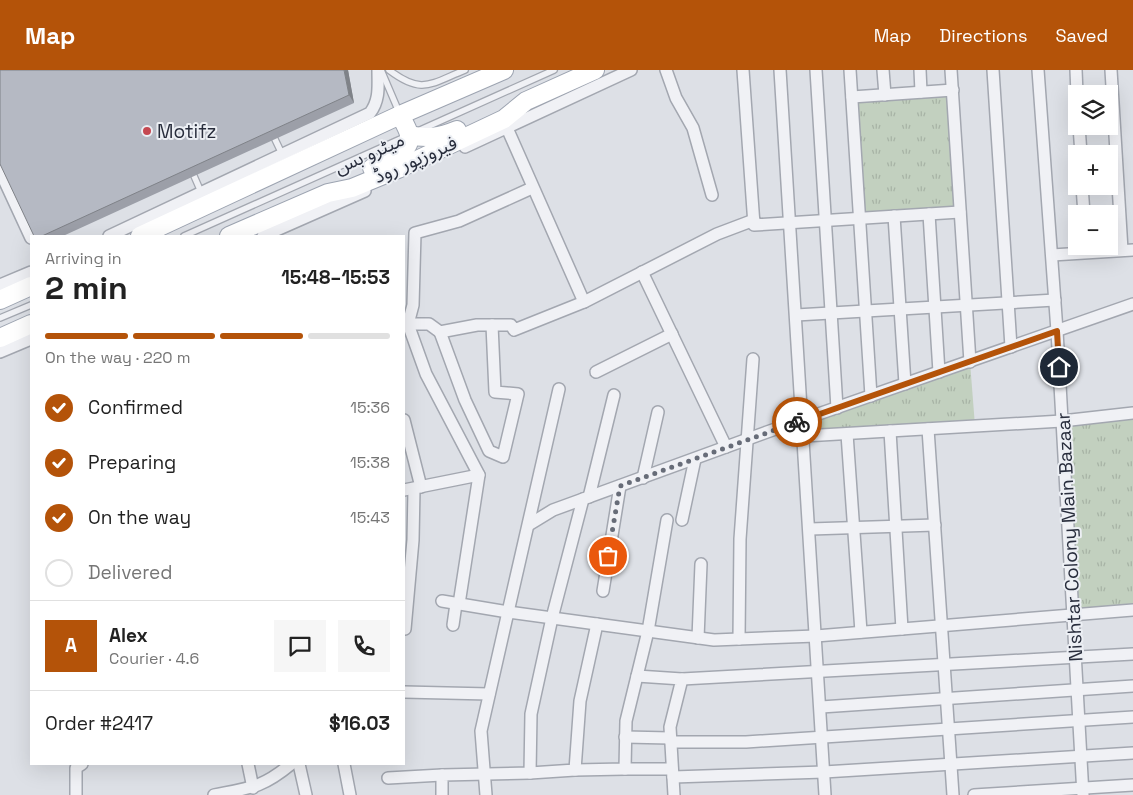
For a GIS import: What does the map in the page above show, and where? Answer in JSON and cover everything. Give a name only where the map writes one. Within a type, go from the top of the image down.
[{"type":"main road","points":[[142,235],[336,137],[400,115],[504,70]]},
{"type":"main road","name":"فیروزپور روڈ","points":[[232,235],[280,221],[328,193],[352,188],[398,169],[504,119],[526,101],[595,70]]},
{"type":"main road","points":[[409,135],[428,138],[443,136],[526,101]]},
{"type":"main road","points":[[328,193],[348,180],[400,154],[408,143],[409,135],[400,115]]},
{"type":"main road","points":[[0,300],[30,286]]},
{"type":"main road","points":[[0,338],[30,324]]},
{"type":"street","points":[[110,235],[282,154],[336,137],[370,113],[374,108],[378,96],[379,70]]},
{"type":"street","points":[[265,235],[280,221],[507,128],[614,73],[631,70]]},
{"type":"street","points":[[666,70],[676,98],[693,128],[712,195]]},
{"type":"street","points":[[743,70],[754,225],[960,212]]},
{"type":"street","points":[[780,70],[810,529],[825,795]]},
{"type":"street","points":[[816,70],[837,408]]},
{"type":"street","points":[[850,70],[871,396]]},
{"type":"street","points":[[884,70],[885,95]]},
{"type":"street","points":[[920,70],[921,92]]},
{"type":"street","points":[[951,70],[970,362]]},
{"type":"street","points":[[993,70],[1011,347]]},
{"type":"street","name":"Nishtar Colony Main Bazaar","points":[[1038,70],[1057,331],[1083,792]]},
{"type":"street","points":[[1076,70],[1077,85]]},
{"type":"street","points":[[1111,70],[1128,250]]},
{"type":"street","points":[[852,97],[953,90]]},
{"type":"street","points":[[507,128],[584,302]]},
{"type":"street","points":[[0,171],[30,236]]},
{"type":"street","points":[[453,625],[479,475],[426,374],[406,324],[412,305],[415,233],[459,221],[532,188]]},
{"type":"street","points":[[929,214],[939,372]]},
{"type":"street","points":[[894,216],[905,384]]},
{"type":"street","points":[[440,332],[477,325],[512,326],[514,330],[584,302],[717,234],[754,220]]},
{"type":"street","points":[[1052,255],[1068,252]]},
{"type":"street","points":[[0,286],[30,272]]},
{"type":"street","points":[[642,272],[726,447]]},
{"type":"street","points":[[796,316],[1055,300]]},
{"type":"street","points":[[530,524],[553,510],[695,458],[1133,304]]},
{"type":"street","points":[[406,324],[429,324],[440,332],[465,400],[489,451],[503,457],[518,394],[496,392],[492,325]]},
{"type":"street","points":[[596,372],[672,334]]},
{"type":"street","points":[[0,352],[30,339]]},
{"type":"street","points":[[739,639],[740,539],[753,359]]},
{"type":"street","points":[[486,795],[480,731],[530,524],[559,389]]},
{"type":"street","points":[[530,773],[531,714],[552,618],[614,394]]},
{"type":"street","points":[[643,478],[658,412]]},
{"type":"street","points":[[804,436],[1062,421],[1133,413]]},
{"type":"street","points":[[405,428],[413,489],[413,540],[405,629]]},
{"type":"street","points":[[928,429],[953,795]]},
{"type":"street","points":[[890,431],[902,629]]},
{"type":"street","points":[[847,434],[861,632]]},
{"type":"street","points":[[682,520],[695,458]]},
{"type":"street","points":[[413,489],[479,475]]},
{"type":"street","points":[[603,591],[620,486]]},
{"type":"street","points":[[624,769],[626,721],[648,631],[667,520]]},
{"type":"street","points":[[810,529],[935,525]]},
{"type":"street","points":[[698,638],[701,564]]},
{"type":"street","points":[[442,601],[698,638],[739,639],[816,636],[1133,610]]},
{"type":"street","points":[[575,770],[580,701],[597,624]]},
{"type":"street","points":[[637,676],[682,679],[1133,654]]},
{"type":"street","points":[[674,795],[670,727],[682,679]]},
{"type":"street","points":[[820,707],[1133,686]]},
{"type":"street","points":[[405,692],[489,694]]},
{"type":"street","points":[[625,736],[670,740],[746,742],[1133,717]]},
{"type":"street","points":[[388,778],[484,772],[530,773],[624,769],[673,773],[824,772],[1133,753]]},
{"type":"street","points":[[76,795],[76,768],[80,765]]},
{"type":"street","points":[[248,765],[258,789]]},
{"type":"street","points":[[214,795],[258,789],[290,765]]},
{"type":"street","points":[[299,765],[306,795]]},
{"type":"street","points":[[344,765],[350,795]]},
{"type":"street","points":[[442,774],[442,795]]},
{"type":"street","points":[[974,795],[1083,792],[1133,785]]},
{"type":"lane","points":[[379,70],[400,115]]},
{"type":"lane","points":[[389,70],[416,86],[430,84],[465,70]]},
{"type":"lane","name":"میٹرو بس","points":[[186,235],[554,70]]},
{"type":"lane","points":[[268,123],[282,154]]},
{"type":"lane","points":[[187,160],[201,192]]},
{"type":"lane","points":[[0,318],[30,305]]},
{"type":"green space","points":[[953,90],[960,212],[861,218],[852,97]]},
{"type":"green space","points":[[970,362],[975,426],[804,436],[803,420]]},
{"type":"green space","points":[[1133,413],[1133,610],[1073,615],[1062,421]]},
{"type":"building","name":"Motifz","points":[[0,70],[344,70],[349,95],[44,235],[34,235],[0,164]]},
{"type":"way so far","points":[[608,556],[620,486],[797,422]]},
{"type":"place","name":"Motifz","points":[[147,131]]},
{"type":"route","points":[[797,422],[1057,331],[1059,367]]}]
